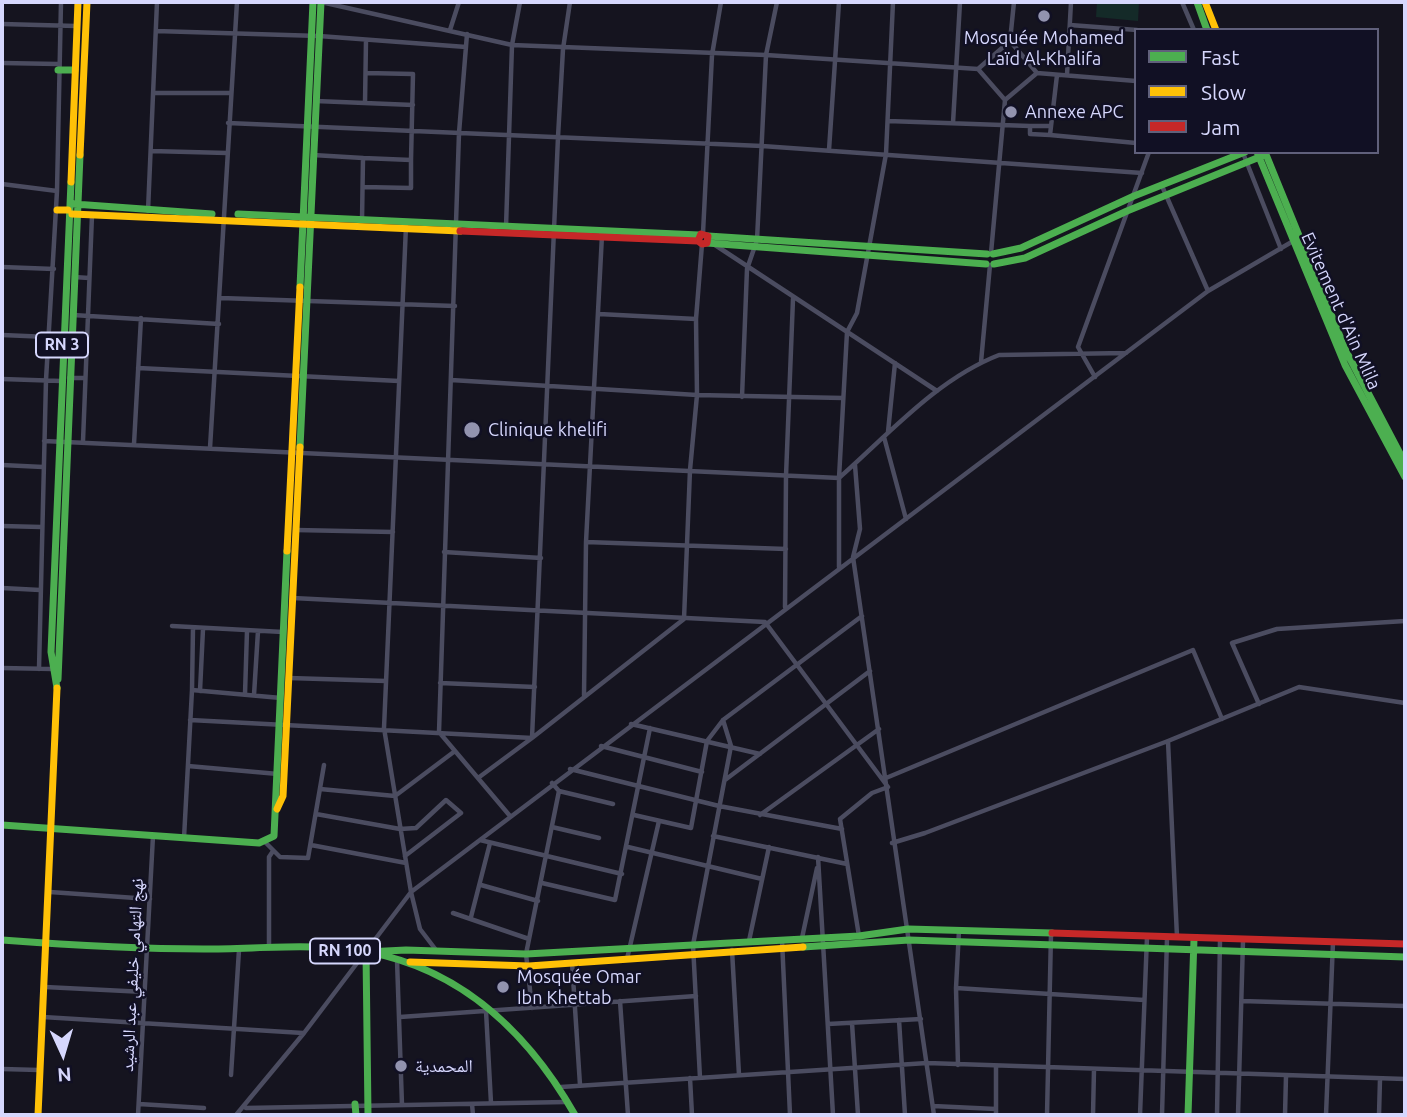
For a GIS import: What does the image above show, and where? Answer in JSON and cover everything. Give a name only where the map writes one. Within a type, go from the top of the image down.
[{"type":"main road","name":"RN 3","points":[[62,441],[69,378],[77,215],[71,208],[78,2]]},
{"type":"main road","name":"RN 3","points":[[38,1115],[53,828],[61,381],[87,2]]},
{"type":"main road","points":[[273,820],[283,796],[285,632],[300,377],[315,36],[313,2]]},
{"type":"main road","points":[[315,36],[321,2]]},
{"type":"main road","points":[[1196,2],[1206,28]]},
{"type":"main road","points":[[1205,2],[1215,28]]},
{"type":"main road","points":[[58,67],[75,70]]},
{"type":"main road","points":[[307,219],[313,155],[310,125]]},
{"type":"main road","points":[[756,244],[868,246],[991,253],[1021,248],[1134,196],[1238,154]]},
{"type":"main road","points":[[406,223],[457,232],[556,227],[602,234],[704,239],[990,265],[1025,258],[1261,154]]},
{"type":"main road","name":"Evitement d'Ain Mlila","points":[[1261,154],[1353,380],[1405,478]]},
{"type":"main road","points":[[57,210],[71,208],[147,214]]},
{"type":"main road","points":[[77,215],[147,214],[362,222],[456,222],[555,237],[602,234]]},
{"type":"main road","name":"Evitement d'Ain Mlila","points":[[1296,240],[1358,377],[1405,463]]},
{"type":"main road","points":[[990,265],[997,259],[991,253]]},
{"type":"main road","points":[[285,698],[289,678],[293,598],[296,452]]},
{"type":"main road","points":[[2,825],[265,842],[274,835],[273,820],[284,724]]},
{"type":"main road","points":[[368,1115],[366,952],[402,948],[526,954],[859,936],[908,929],[1405,944]]},
{"type":"main road","points":[[1188,1115],[1195,939]]},
{"type":"main road","name":"RN 100","points":[[2,940],[147,948],[269,948],[366,952],[406,962],[471,992],[495,1011],[528,1043],[561,1087],[575,1115]]},
{"type":"main road","points":[[406,962],[529,965],[909,940],[1405,957]]},
{"type":"main road","points":[[355,1104],[356,1115]]},
{"type":"street","points":[[39,669],[46,380],[57,210],[61,2]]},
{"type":"street","points":[[147,214],[157,2]]},
{"type":"street","points":[[210,447],[221,298],[229,93],[237,2]]},
{"type":"street","points":[[321,2],[512,45],[712,55],[766,55],[978,69],[1004,100],[991,253]]},
{"type":"street","points":[[450,30],[458,2]]},
{"type":"street","points":[[506,229],[512,45],[520,2]]},
{"type":"street","points":[[532,738],[546,463],[558,136],[563,49],[570,2]]},
{"type":"street","points":[[684,619],[690,470],[697,395],[696,319],[704,239],[705,145],[712,55],[721,2]]},
{"type":"street","points":[[742,397],[747,269],[756,244],[766,55],[777,2]]},
{"type":"street","points":[[829,150],[839,2]]},
{"type":"street","points":[[839,568],[839,478],[847,332],[857,313],[886,154],[893,2]]},
{"type":"street","points":[[953,123],[960,2]]},
{"type":"street","points":[[978,69],[1010,41],[1014,2]]},
{"type":"street","points":[[1067,75],[1071,2]]},
{"type":"street","points":[[1182,2],[1193,28]]},
{"type":"street","points":[[2,24],[77,26]]},
{"type":"street","points":[[1070,25],[1134,30]]},
{"type":"street","points":[[156,31],[315,36],[466,47]]},
{"type":"street","points":[[467,34],[459,133],[439,732],[510,816]]},
{"type":"street","points":[[365,103],[366,40]]},
{"type":"street","points":[[1010,41],[1037,73],[1134,81]]},
{"type":"street","points":[[2,63],[58,67]]},
{"type":"street","points":[[363,187],[411,188],[412,74],[366,73]]},
{"type":"street","points":[[1004,100],[1037,73]]},
{"type":"street","points":[[1050,135],[1057,75]]},
{"type":"street","points":[[153,93],[229,93]]},
{"type":"street","points":[[312,100],[413,105]]},
{"type":"street","points":[[888,121],[1051,126]]},
{"type":"street","points":[[228,123],[762,146],[1142,173]]},
{"type":"street","points":[[1030,126],[1030,135],[1134,143]]},
{"type":"street","points":[[150,151],[227,153]]},
{"type":"street","points":[[1095,377],[1078,347],[1148,154]]},
{"type":"street","points":[[1244,154],[1281,248]]},
{"type":"street","points":[[313,155],[411,160]]},
{"type":"street","points":[[362,222],[363,158]]},
{"type":"street","points":[[2,184],[57,191]]},
{"type":"street","points":[[1162,186],[1164,196],[1208,291]]},
{"type":"street","points":[[83,441],[92,215]]},
{"type":"street","points":[[406,223],[384,728],[419,929],[437,951]]},
{"type":"street","points":[[584,696],[586,542],[596,390],[602,234]]},
{"type":"street","points":[[704,239],[937,391]]},
{"type":"street","points":[[236,1115],[245,1108],[304,1033],[411,891],[600,746],[1208,291],[1296,240]]},
{"type":"street","points":[[981,362],[990,265]]},
{"type":"street","points":[[2,267],[54,269]]},
{"type":"street","points":[[74,277],[89,278]]},
{"type":"street","points":[[221,298],[455,306]]},
{"type":"street","points":[[785,608],[786,476],[793,299]]},
{"type":"street","points":[[72,314],[219,324]]},
{"type":"street","points":[[599,314],[696,319]]},
{"type":"street","points":[[134,444],[141,318]]},
{"type":"street","points":[[2,335],[49,337]]},
{"type":"street","points":[[44,441],[839,478],[937,391],[981,362],[999,355],[1126,353]]},
{"type":"street","points":[[895,363],[886,435],[906,519]]},
{"type":"street","points":[[138,368],[399,382]]},
{"type":"street","points":[[69,378],[86,378]]},
{"type":"street","points":[[2,379],[61,381]]},
{"type":"street","points":[[451,380],[697,395],[843,398]]},
{"type":"street","points":[[855,464],[860,528],[853,557],[884,778]]},
{"type":"street","points":[[2,465],[43,467]]},
{"type":"street","points":[[2,526],[41,527]]},
{"type":"street","points":[[296,530],[393,532]]},
{"type":"street","points":[[586,542],[786,549]]},
{"type":"street","points":[[444,552],[541,558]]},
{"type":"street","points":[[2,588],[40,590]]},
{"type":"street","points":[[293,598],[765,622]]},
{"type":"street","points":[[634,815],[691,828],[707,741],[723,720],[862,616]]},
{"type":"street","points":[[478,778],[684,619]]},
{"type":"street","points":[[1259,704],[1232,643],[1277,629],[1405,621]]},
{"type":"street","points":[[765,622],[884,778],[888,787],[892,843],[908,929],[934,1115]]},
{"type":"street","points":[[172,626],[285,632]]},
{"type":"street","points":[[184,838],[193,628]]},
{"type":"street","points":[[200,691],[203,629]]},
{"type":"street","points":[[244,694],[247,631]]},
{"type":"street","points":[[254,695],[258,631]]},
{"type":"street","points":[[884,778],[1193,650],[1222,719]]},
{"type":"street","points":[[2,668],[57,669]]},
{"type":"street","points":[[724,781],[870,671]]},
{"type":"street","points":[[289,678],[386,681]]},
{"type":"street","points":[[440,683],[535,687]]},
{"type":"street","points":[[892,843],[1168,741],[1299,687],[1405,703]]},
{"type":"street","points":[[192,690],[285,698]]},
{"type":"street","points":[[190,720],[384,728],[532,738]]},
{"type":"street","points":[[700,1078],[692,955],[731,746],[723,720]]},
{"type":"street","points":[[630,724],[760,754]]},
{"type":"street","points":[[542,884],[615,900],[628,847],[650,728]]},
{"type":"street","points":[[760,815],[879,729]]},
{"type":"street","points":[[1168,741],[1177,938]]},
{"type":"street","points":[[600,746],[702,772]]},
{"type":"street","points":[[320,789],[395,796],[455,751]]},
{"type":"street","points":[[265,842],[279,857],[309,858],[324,765]]},
{"type":"street","points":[[188,766],[279,774]]},
{"type":"street","points":[[570,769],[719,807],[842,830]]},
{"type":"street","points":[[552,783],[559,792],[613,804]]},
{"type":"street","points":[[859,936],[840,819],[872,793],[888,787]]},
{"type":"street","points":[[532,1008],[526,954],[559,792]]},
{"type":"street","points":[[316,814],[400,829],[416,828],[446,800],[461,813],[405,856]]},
{"type":"street","points":[[627,959],[627,949],[659,821]]},
{"type":"street","points":[[552,827],[599,838]]},
{"type":"street","name":"نهج التهامي خليفي عبد الرشيد","points":[[138,1115],[153,835]]},
{"type":"street","points":[[713,836],[818,860],[848,864]]},
{"type":"street","points":[[479,840],[622,874]]},
{"type":"street","points":[[471,917],[490,843]]},
{"type":"street","points":[[311,845],[406,863]]},
{"type":"street","points":[[628,847],[762,879]]},
{"type":"street","points":[[748,942],[769,847]]},
{"type":"street","points":[[269,948],[270,857],[273,851]]},
{"type":"street","points":[[818,860],[833,1115]]},
{"type":"street","points":[[801,939],[818,860]]},
{"type":"street","points":[[481,885],[538,901]]},
{"type":"street","points":[[50,892],[150,899]]},
{"type":"street","points":[[453,913],[529,939]]},
{"type":"street","points":[[958,1065],[956,988],[959,929]]},
{"type":"street","points":[[1047,1115],[1052,995],[1051,933]]},
{"type":"street","points":[[1140,1115],[1147,937]]},
{"type":"street","points":[[1162,1115],[1167,938]]},
{"type":"street","points":[[782,940],[790,1115]]},
{"type":"street","points":[[1217,1115],[1220,940]]},
{"type":"street","points":[[1238,1115],[1243,940]]},
{"type":"street","points":[[1326,1115],[1333,942]]},
{"type":"street","points":[[732,943],[739,1075]]},
{"type":"street","points":[[231,1075],[239,949]]},
{"type":"street","points":[[397,960],[402,1105]]},
{"type":"street","points":[[572,962],[580,1085]]},
{"type":"street","points":[[45,987],[145,992]]},
{"type":"street","points":[[956,988],[1144,1000]]},
{"type":"street","points":[[400,1017],[696,996]]},
{"type":"street","points":[[620,1001],[628,1115]]},
{"type":"street","points":[[1242,1001],[1405,1006]]},
{"type":"street","points":[[486,1011],[491,1103]]},
{"type":"street","points":[[43,1017],[304,1033]]},
{"type":"street","points":[[828,1024],[921,1019]]},
{"type":"street","points":[[899,1020],[905,1115]]},
{"type":"street","points":[[852,1023],[858,1115]]},
{"type":"street","points":[[561,1087],[927,1063],[1405,1079]]},
{"type":"street","points":[[933,1106],[996,1112],[996,1066]]},
{"type":"street","points":[[2,1069],[40,1070]]},
{"type":"street","points":[[1093,1115],[1094,1069]]},
{"type":"street","points":[[1285,1115],[1286,1076]]},
{"type":"street","points":[[690,1078],[692,1115]]},
{"type":"street","points":[[1378,1115],[1380,1079]]},
{"type":"street","points":[[245,1108],[568,1102]]},
{"type":"street","points":[[138,1104],[204,1108]]},
{"type":"street","points":[[472,1104],[473,1115]]},
{"type":"street","points":[[316,1106],[316,1115]]},
{"type":"green space","points":[[1097,2],[1139,2],[1138,21],[1096,17]]},
{"type":"traffic: fast","points":[[300,287],[313,2]]},
{"type":"traffic: fast","points":[[300,447],[321,2]]},
{"type":"traffic: fast","points":[[1197,2],[1206,28]]},
{"type":"traffic: fast","points":[[58,70],[75,70]]},
{"type":"traffic: fast","points":[[993,254],[1021,248],[1134,196],[1240,154]]},
{"type":"traffic: fast","points":[[1258,154],[1345,365],[1405,477]]},
{"type":"traffic: fast","points":[[1266,154],[1346,351],[1405,463]]},
{"type":"traffic: fast","points":[[58,679],[80,155]]},
{"type":"traffic: fast","points":[[994,264],[1025,258],[1127,211],[1262,156]]},
{"type":"traffic: fast","points":[[57,688],[51,652],[71,182]]},
{"type":"traffic: fast","points":[[74,204],[212,214]]},
{"type":"traffic: fast","points":[[238,214],[699,235]]},
{"type":"traffic: fast","points":[[708,236],[987,254]]},
{"type":"traffic: fast","points":[[707,243],[986,264]]},
{"type":"traffic: fast","points":[[2,825],[259,843],[274,836],[287,551]]},
{"type":"traffic: fast","points":[[368,1115],[366,952],[406,950],[526,954],[859,936],[908,929],[1052,933]]},
{"type":"traffic: fast","points":[[1188,1115],[1194,939]]},
{"type":"traffic: fast","points":[[2,940],[154,948],[330,948],[386,956],[420,968],[452,984],[482,1004],[509,1027],[533,1054],[575,1115]]},
{"type":"traffic: fast","points":[[803,947],[909,940],[1405,957]]},
{"type":"traffic: fast","points":[[355,1104],[356,1115]]},
{"type":"traffic: slow","points":[[71,182],[78,2]]},
{"type":"traffic: slow","points":[[80,155],[87,2]]},
{"type":"traffic: slow","points":[[1205,2],[1215,28]]},
{"type":"traffic: slow","points":[[57,210],[68,210]]},
{"type":"traffic: slow","points":[[72,214],[460,231]]},
{"type":"traffic: slow","points":[[287,551],[300,287]]},
{"type":"traffic: slow","points":[[277,809],[283,796],[300,447]]},
{"type":"traffic: slow","points":[[38,1115],[57,688]]},
{"type":"traffic: slow","points":[[410,962],[529,966],[803,947]]},
{"type":"traffic: jam","points":[[460,231],[698,241],[702,244],[707,243],[708,236],[701,234],[698,241]]},
{"type":"traffic: jam","points":[[1052,933],[1405,944]]},
{"type":"place","name":"Mosquée Mohamed Laïd Al-Khalifa","points":[[1044,16]]},
{"type":"place","name":"Annexe APC","points":[[1011,112]]},
{"type":"place","name":"Clinique khelifi","points":[[472,430]]},
{"type":"place","name":"Mosquée Omar Ibn Khettab","points":[[503,987]]},
{"type":"place","name":"المحمدية","points":[[401,1066]]}]
